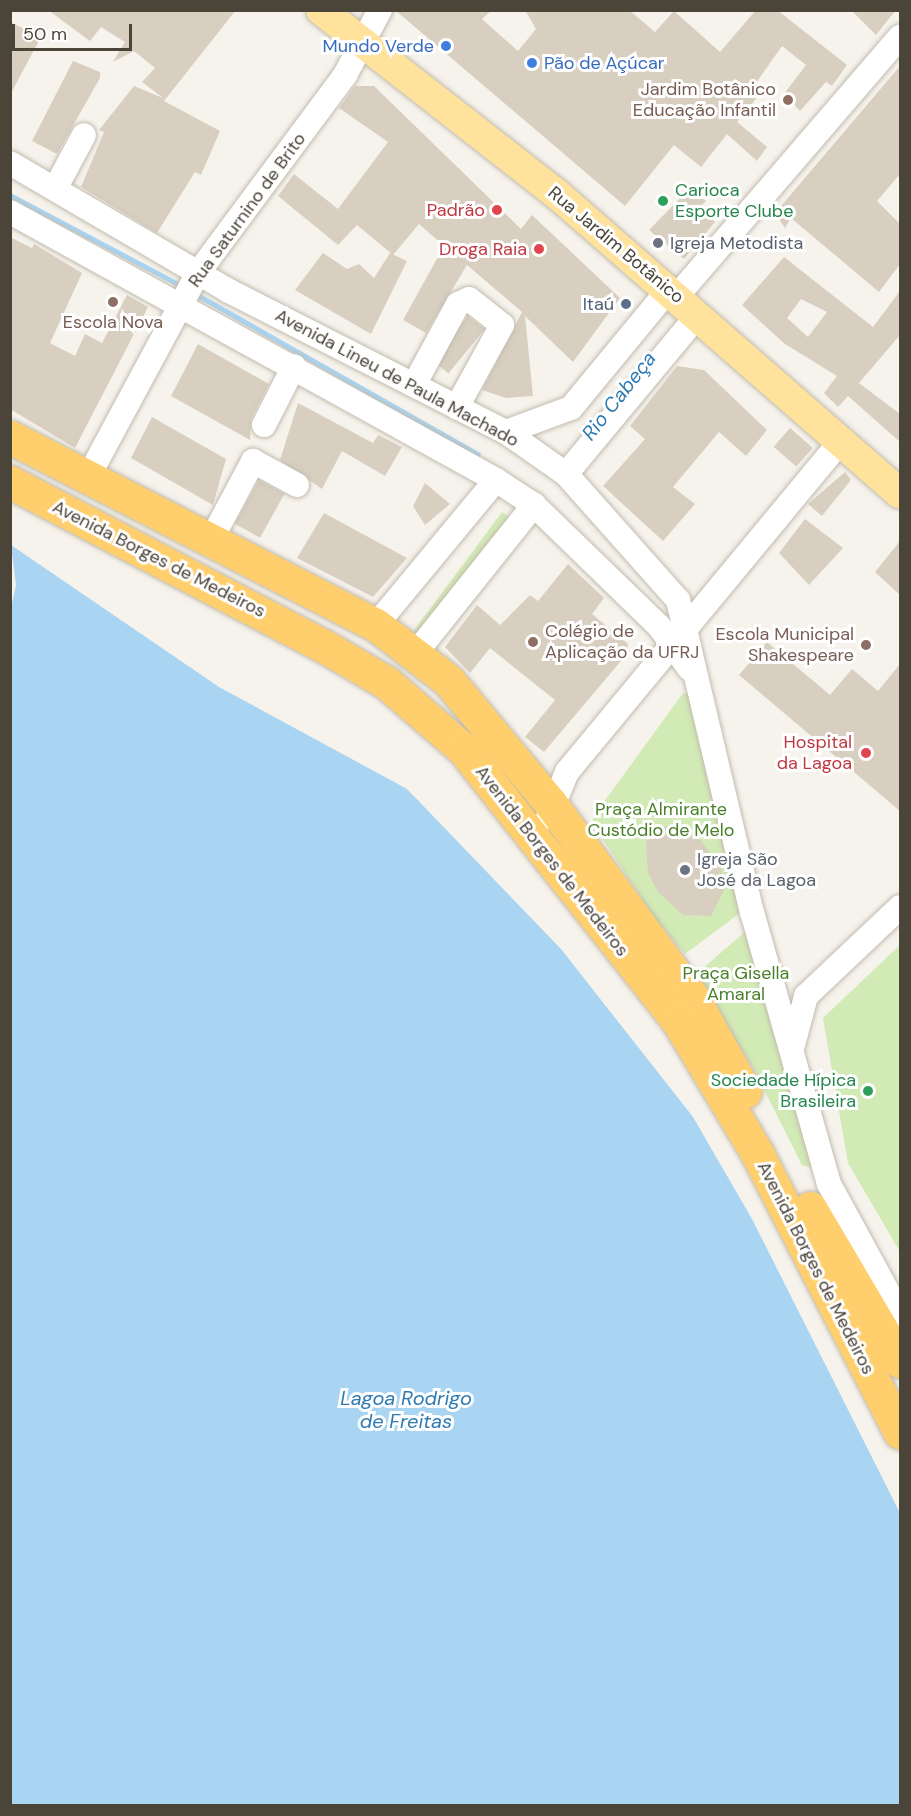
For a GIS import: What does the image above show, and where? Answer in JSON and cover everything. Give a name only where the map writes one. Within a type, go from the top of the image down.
[{"type":"highway","name":"Avenida Borges de Medeiros","points":[[10,438],[376,625],[415,654],[484,719],[551,804],[693,998],[900,1361]]},
{"type":"highway","points":[[10,463],[59,487],[74,487],[87,479]]},
{"type":"highway","name":"Avenida Borges de Medeiros","points":[[10,482],[310,637],[387,683],[431,718],[464,750],[678,1022],[757,1154],[900,1433]]},
{"type":"highway","points":[[310,637],[346,639],[400,660],[415,654]]},
{"type":"main road","name":"Rua Jardim Botânico","points":[[321,10],[367,43],[681,300],[842,439],[898,484]]},
{"type":"street","name":"Rua Saturnino de Brito","points":[[87,479],[197,274],[367,43],[380,10]]},
{"type":"street","points":[[506,432],[571,408],[681,300],[900,37]]},
{"type":"street","points":[[55,189],[84,135]]},
{"type":"street","name":"Avenida Lineu de Paula Machado","points":[[10,163],[197,274],[506,432],[566,474],[678,600],[681,636],[694,677],[766,960],[829,1184],[900,1314]]},
{"type":"street","name":"Avenida Lineu de Paula Machado","points":[[10,212],[182,302],[496,480],[534,505],[681,636]]},
{"type":"street","points":[[414,385],[459,304],[469,299],[502,325],[457,407]]},
{"type":"street","points":[[566,474],[681,300]]},
{"type":"street","points":[[264,425],[294,366]]},
{"type":"street","points":[[541,845],[551,804],[567,772],[842,439]]},
{"type":"street","points":[[210,542],[253,461],[297,485]]},
{"type":"street","points":[[376,625],[496,480]]},
{"type":"street","points":[[415,654],[534,505]]},
{"type":"street","points":[[792,1054],[796,1017],[806,996],[900,907]]},
{"type":"street","points":[[766,960],[806,996]]},
{"type":"green space","points":[[502,512],[519,524],[423,644],[412,633]]},
{"type":"green space","name":"Praça Almirante Custódio de Melo","points":[[683,693],[690,695],[744,910],[685,954],[656,920],[593,825],[593,817]]},
{"type":"green space","name":"Praça Gisella Amaral","points":[[746,931],[812,1168],[802,1165],[753,1068],[695,975]]},
{"type":"green space","name":"Sociedade Hípica Brasileira","points":[[900,945],[900,1252],[848,1163],[823,1018]]},
{"type":"water","name":"Lagoa Rodrigo de Freitas","points":[[11,545],[219,687],[407,789],[561,949],[693,1117],[752,1219],[900,1513],[900,1805],[11,1805],[10,613],[16,585]]},
{"type":"building","points":[[48,10],[236,10],[164,101],[220,131],[201,175],[195,172],[157,233],[81,187],[104,132],[99,130],[134,86],[163,98],[142,82],[155,68],[134,51],[113,62],[125,42],[101,27],[90,41]]},
{"type":"building","points":[[395,10],[492,10],[482,19],[518,51],[536,29],[525,10],[629,10],[655,32],[674,11],[720,52],[756,10],[777,10],[847,65],[832,86],[826,82],[800,111],[784,94],[806,65],[782,46],[756,83],[764,89],[737,122],[767,147],[757,161],[727,134],[701,167],[674,145],[625,206]]},
{"type":"building","points":[[851,10],[896,10],[876,35]]},
{"type":"building","points":[[10,22],[41,37],[10,95]]},
{"type":"building","points":[[73,61],[100,72],[100,78],[57,154],[32,141]]},
{"type":"building","points":[[900,66],[900,174],[877,201],[900,224],[900,264],[879,292],[791,218],[785,228],[775,213]]},
{"type":"building","points":[[355,86],[374,86],[521,229],[532,215],[620,298],[573,362],[525,316],[533,396],[506,398],[482,390],[522,312],[467,265],[426,333],[403,320],[444,246],[419,224],[393,255],[357,225],[338,245],[278,196],[294,174],[338,209],[388,142],[339,108]]},
{"type":"building","points":[[691,187],[706,201],[699,208],[715,222],[684,259],[649,230]]},
{"type":"building","points":[[10,237],[32,248],[34,244],[82,273],[50,343],[75,356],[85,334],[102,343],[127,295],[148,307],[75,448],[10,409]]},
{"type":"building","points":[[323,253],[347,269],[359,264],[374,278],[390,253],[407,261],[371,334],[295,290]]},
{"type":"building","points":[[784,257],[873,327],[900,291],[900,335],[859,383],[900,414],[900,442],[848,396],[838,407],[824,393],[837,376],[785,344],[742,305]],"holes":[[[801,299],[827,312],[808,337],[787,318]]]},
{"type":"building","points":[[468,316],[484,329],[448,374],[432,360]]},
{"type":"building","points":[[198,344],[269,384],[251,419],[250,440],[171,396]]},
{"type":"building","points":[[677,366],[704,370],[767,430],[746,456],[719,432],[673,487],[695,504],[663,541],[603,486],[645,439],[630,426]]},
{"type":"building","points":[[298,403],[373,443],[378,435],[402,447],[385,476],[342,451],[322,489],[280,460]]},
{"type":"building","points":[[152,417],[226,459],[213,505],[131,458]]},
{"type":"building","points":[[790,428],[813,448],[796,467],[774,447]]},
{"type":"building","points":[[845,472],[851,480],[822,516],[808,504]]},
{"type":"building","points":[[259,480],[284,494],[260,538],[235,524]]},
{"type":"building","points":[[425,483],[450,504],[425,525],[413,506]]},
{"type":"building","points":[[324,513],[407,558],[373,597],[297,558]]},
{"type":"building","points":[[805,519],[843,548],[809,585],[779,553]]},
{"type":"building","points":[[900,541],[900,595],[875,572]]},
{"type":"building","points":[[568,564],[604,598],[592,614],[628,644],[626,655],[544,752],[525,737],[555,700],[490,648],[470,673],[445,647],[477,605],[500,625],[530,595],[538,601]]},
{"type":"building","name":"Hospital da Lagoa","points":[[767,642],[830,695],[852,669],[878,691],[900,664],[900,811],[739,675]]},
{"type":"building","name":"Igreja São José da Lagoa","points":[[671,825],[699,838],[721,868],[725,888],[711,916],[683,915],[658,892],[648,873],[646,842],[657,829]]},
{"type":"waterway","points":[[10,195],[184,287]]},
{"type":"waterway","points":[[196,294],[478,454]]},
{"type":"place","name":"Mundo Verde","points":[[446,46]]},
{"type":"place","name":"Pão de Açúcar","points":[[532,63]]},
{"type":"place","name":"Jardim Botânico Educação Infantil","points":[[788,100]]},
{"type":"place","name":"Carioca Esporte Clube","points":[[663,201]]},
{"type":"place","name":"Padrão","points":[[497,210]]},
{"type":"place","name":"Igreja Metodista","points":[[658,243]]},
{"type":"place","name":"Droga Raia","points":[[539,249]]},
{"type":"place","name":"Escola Nova","points":[[113,302]]},
{"type":"place","name":"Itaú","points":[[626,304]]},
{"type":"place","name":"Colégio de Aplicação da UFRJ","points":[[533,642]]},
{"type":"place","name":"Escola Municipal Shakespeare","points":[[866,645]]},
{"type":"place","name":"Hospital da Lagoa","points":[[866,753]]},
{"type":"place","name":"Igreja São José da Lagoa","points":[[685,870]]},
{"type":"place","name":"Sociedade Hípica Brasileira","points":[[868,1091]]},
{"type":"water label","name":"Rio Cabeça","points":[[619,396]]}]
